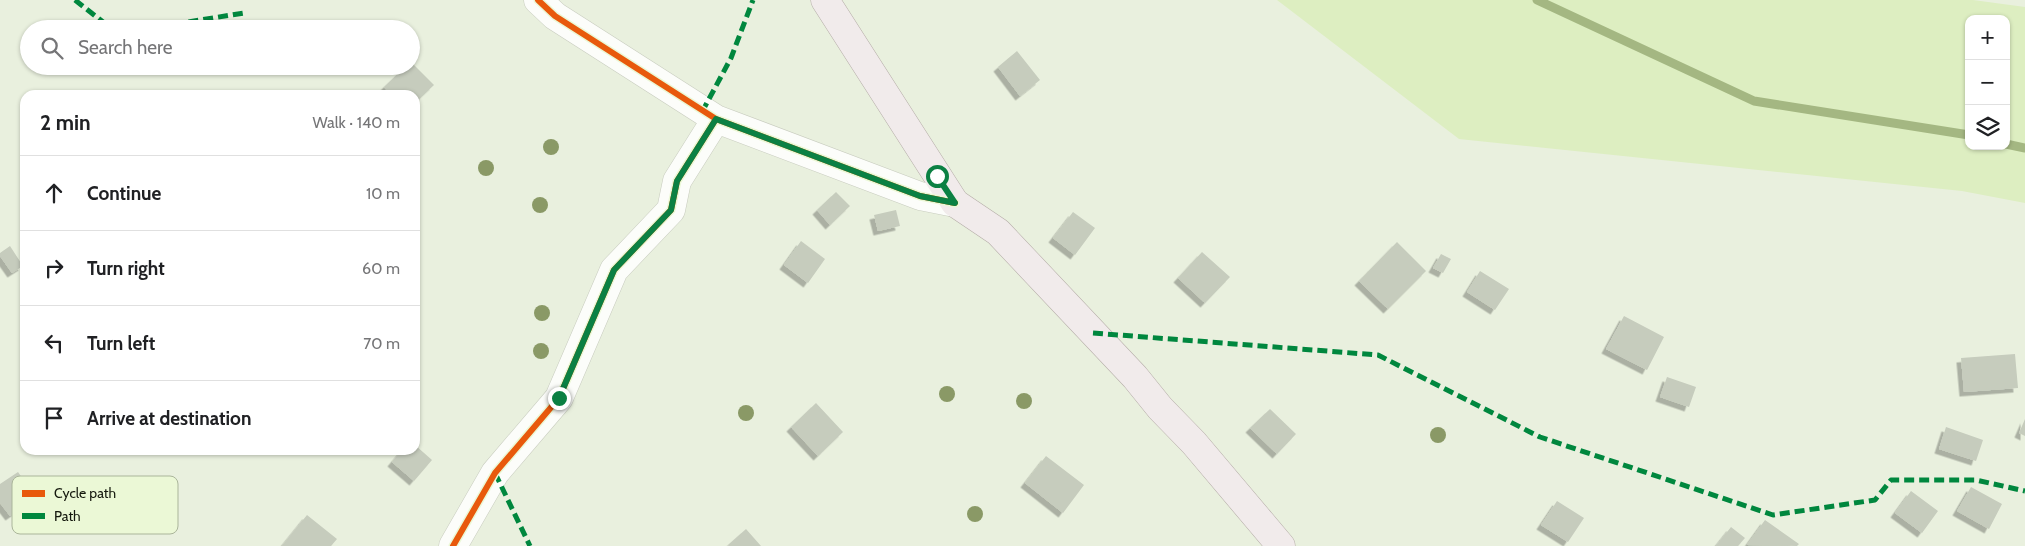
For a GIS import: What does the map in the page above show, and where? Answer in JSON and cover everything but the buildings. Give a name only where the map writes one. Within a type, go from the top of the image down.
[{"type":"main road","points":[[825,0],[955,203],[998,232],[1135,376],[1160,408],[1194,443],[1281,546]]},
{"type":"street","points":[[538,0],[555,16],[716,119],[920,196],[955,203]]},
{"type":"street","points":[[453,546],[496,473],[559,398],[614,270],[671,210],[677,181],[716,119]]},
{"type":"green space","points":[[1277,0],[1973,0],[2025,7],[2025,203],[1962,191],[1459,139]]},
{"type":"waterway","points":[[1537,0],[1754,101],[1965,134]]},
{"type":"waterway","points":[[2010,145],[2025,148]]},
{"type":"marked path","points":[[75,0],[101,20]]},
{"type":"marked path","points":[[702,112],[731,58],[753,0]]},
{"type":"marked path","points":[[200,20],[244,13]]},
{"type":"marked path","points":[[1093,333],[1378,355],[1540,437],[1773,515],[1875,500],[1891,480],[1976,480],[2025,491]]},
{"type":"marked path","points":[[495,473],[530,546]]},
{"type":"cycle path","points":[[538,0],[555,16],[716,119],[920,196],[955,203]]},
{"type":"cycle path","points":[[453,546],[495,473],[559,398],[614,270],[671,210],[677,181],[716,119]]},
{"type":"route","points":[[559,398],[614,270],[671,210],[677,181],[716,119],[920,196],[955,203],[937,176]]}]
